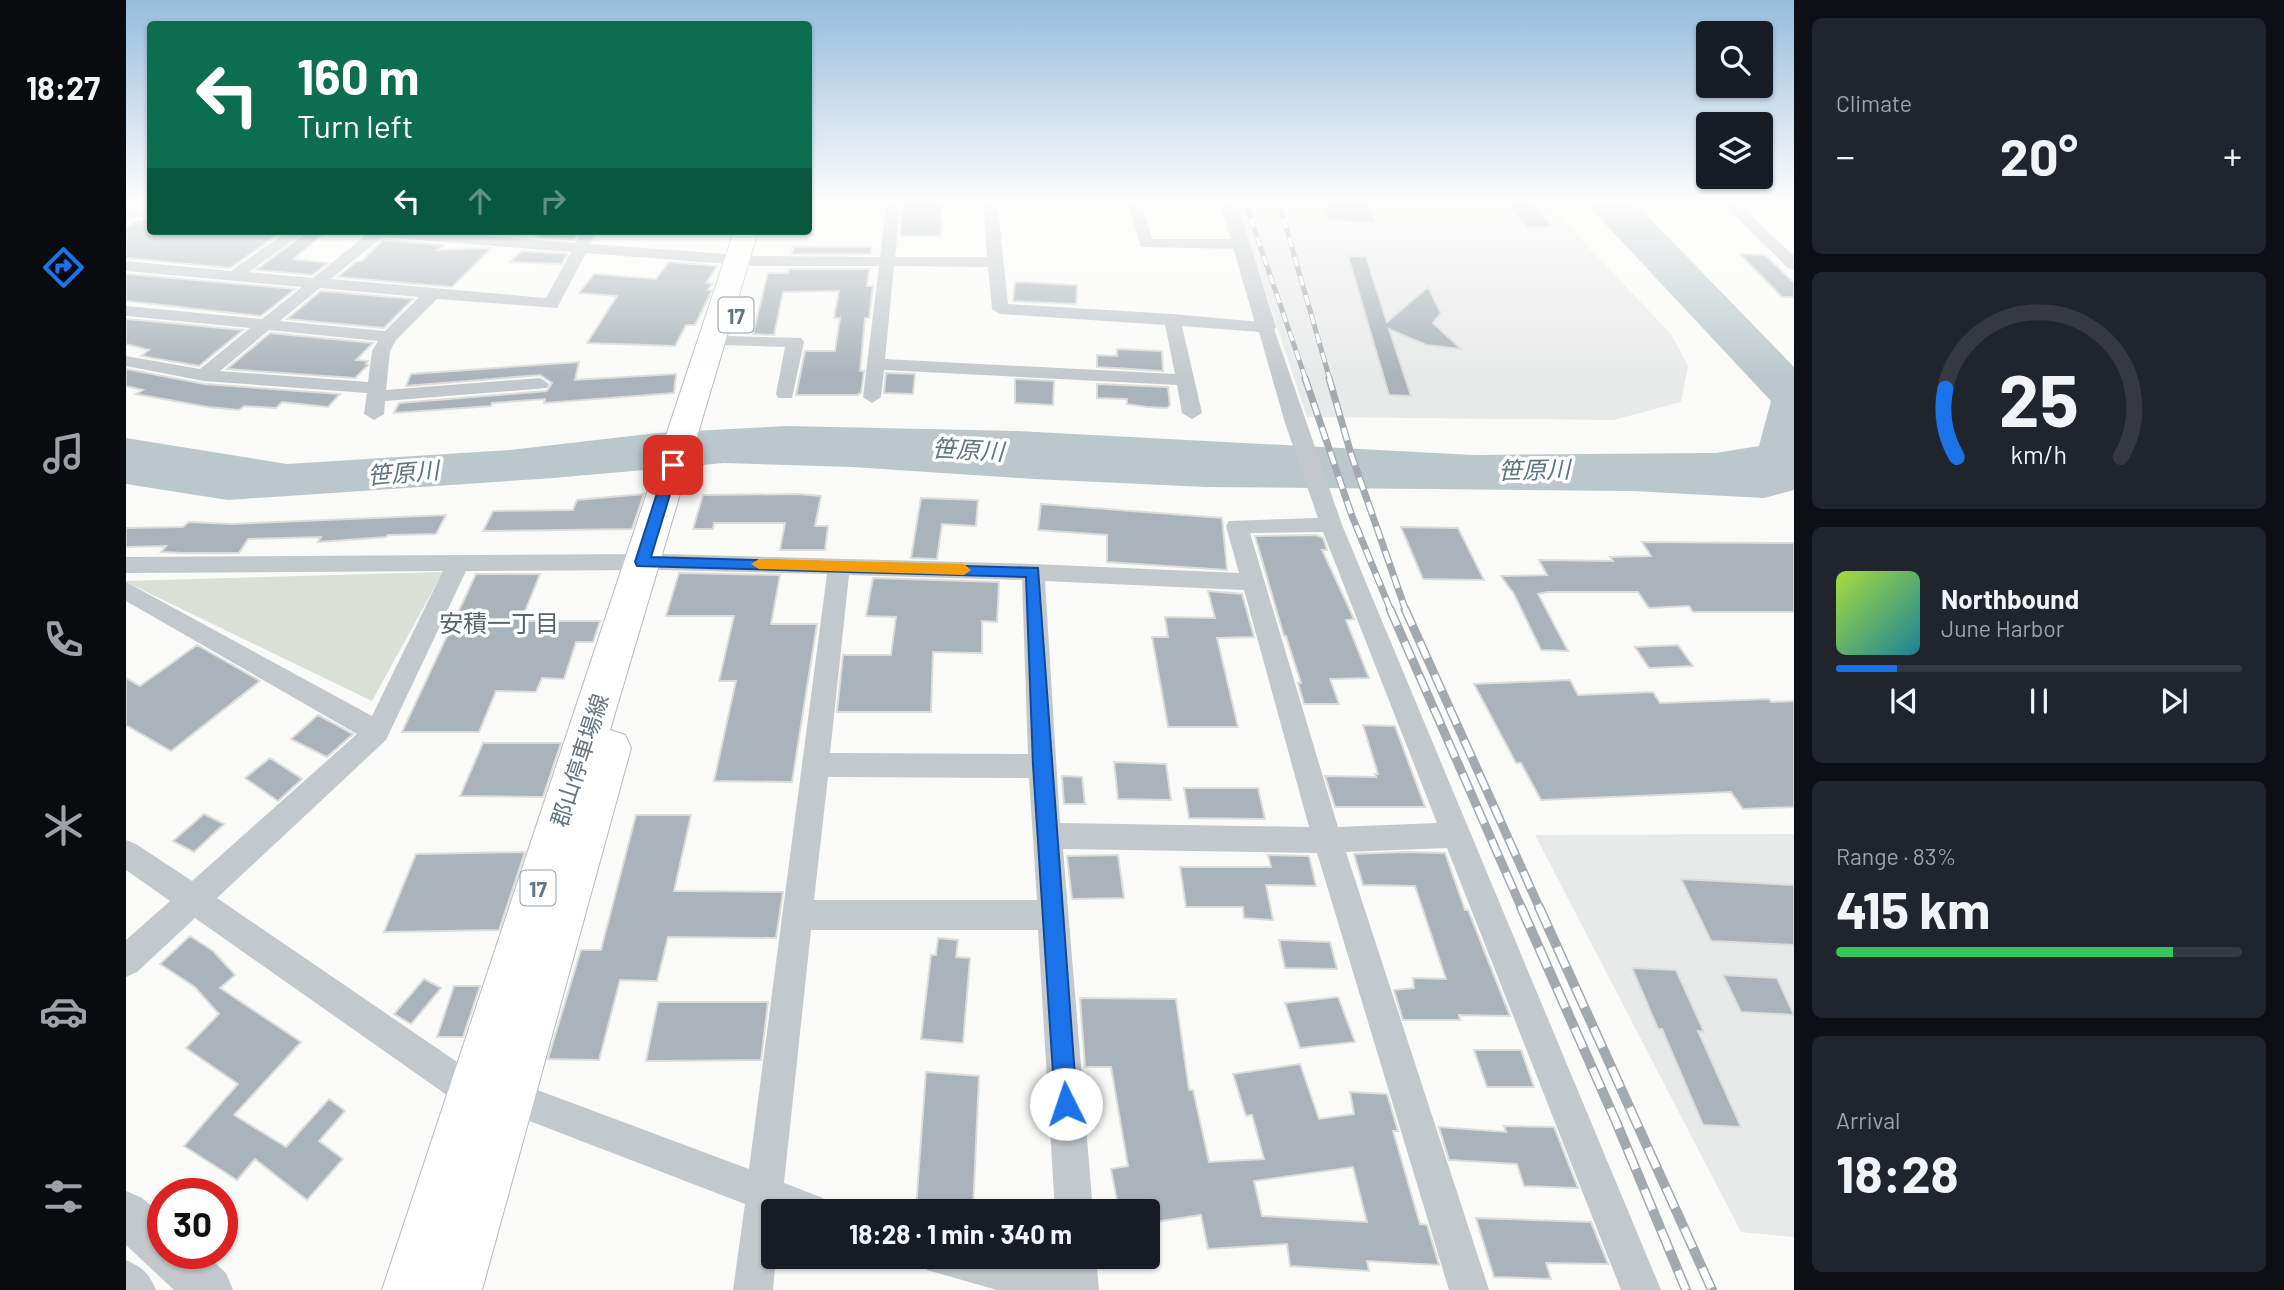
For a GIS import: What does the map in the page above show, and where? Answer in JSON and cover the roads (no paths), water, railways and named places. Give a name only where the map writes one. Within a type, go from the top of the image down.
[{"type":"main road","name":"郡山停車場線","points":[[702,400],[728,341],[745,260]]},
{"type":"main road","name":"郡山停車場線","points":[[412,1290],[490,1095],[745,260]]},
{"type":"main road","name":"郡山停車場線","points":[[451,1290],[490,1095]]},
{"type":"street","points":[[235,275],[258,259]]},
{"type":"street","points":[[204,375],[342,259]]},
{"type":"street","points":[[126,279],[135,267],[551,304],[575,259]]},
{"type":"street","points":[[735,259],[888,264],[995,262],[1000,309],[1266,327]]},
{"type":"street","points":[[872,397],[888,259]]},
{"type":"street","points":[[1245,259],[1295,423],[1330,520],[1641,1290]]},
{"type":"street","points":[[376,399],[381,351],[389,337],[432,294]]},
{"type":"street","points":[[126,311],[389,337]]},
{"type":"street","points":[[1172,319],[1192,413]]},
{"type":"street","points":[[728,341],[795,342],[785,394]]},
{"type":"street","points":[[126,361],[204,375],[376,399],[540,384]]},
{"type":"street","points":[[874,364],[1184,380]]},
{"type":"street","points":[[1330,520],[1237,526],[1328,840],[1469,1290],[1459,1290]]},
{"type":"street","points":[[126,565],[653,562],[1033,572],[1253,582]]},
{"type":"street","points":[[126,961],[377,732],[458,563]]},
{"type":"street","points":[[753,1290],[839,566]]},
{"type":"street","points":[[1033,572],[1042,765],[1073,1199]]},
{"type":"street","points":[[126,590],[377,732]]},
{"type":"street","points":[[816,765],[1042,765]]},
{"type":"street","points":[[1047,836],[1328,840],[1457,835]]},
{"type":"street","points":[[126,853],[490,1095],[776,1199]]},
{"type":"street","points":[[798,915],[1053,915]]},
{"type":"street","points":[[126,1214],[147,1233]]},
{"type":"street","points":[[186,1269],[209,1290]]},
{"type":"street","points":[[991,1269],[1072,1290]]},
{"type":"street","points":[[1078,1269],[1079,1290]]},
{"type":"street","points":[[126,1284],[132,1290]]},
{"type":"water","name":"笹原川","points":[[1638,259],[1689,259],[1794,367],[1794,490],[1764,498],[1632,491],[1206,487],[852,467],[724,463],[553,478],[228,500],[126,484],[126,438],[287,464],[510,450],[657,433],[787,426],[1017,431],[1473,455],[1716,453],[1759,446],[1771,401]]},
{"type":"railway","points":[[1265,259],[1306,380]]},
{"type":"railway","points":[[1295,259],[1330,380]]},
{"type":"railway","points":[[1305,378],[1352,516],[1391,611]]},
{"type":"railway","points":[[1329,378],[1351,454],[1406,611]]},
{"type":"railway","points":[[1390,609],[1522,909]]},
{"type":"railway","points":[[1405,609],[1540,909]]},
{"type":"railway","points":[[1521,907],[1617,1124],[1686,1290]]},
{"type":"railway","points":[[1539,907],[1712,1290]]},
{"type":"district","name":"安積一丁目","points":[[499,622]]}]
